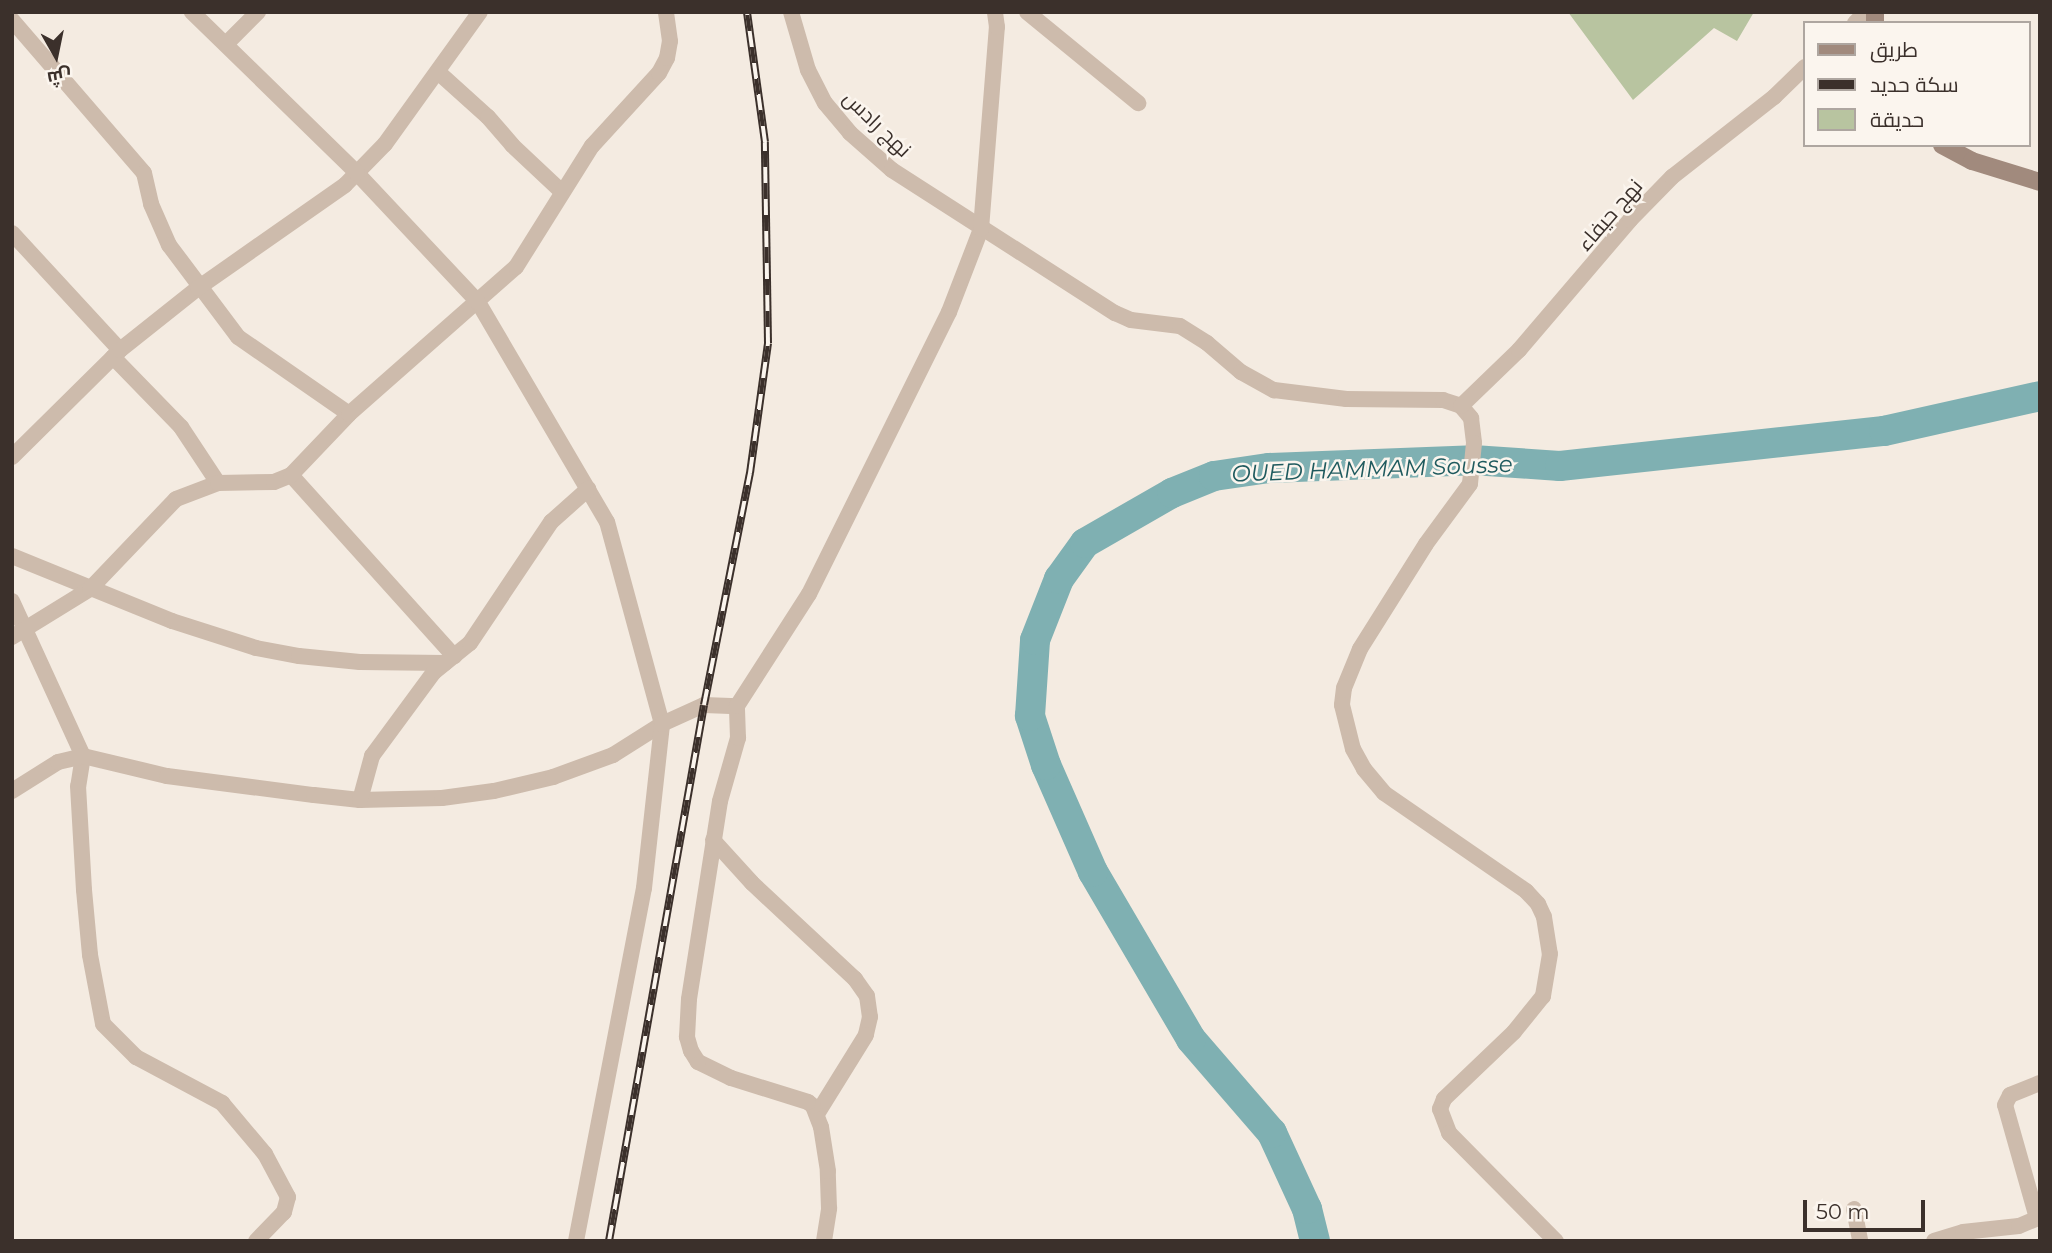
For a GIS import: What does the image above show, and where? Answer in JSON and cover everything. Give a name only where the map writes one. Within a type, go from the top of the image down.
[{"type":"street","points":[[192,12],[227,43],[357,173],[478,302],[588,489],[613,538],[662,724],[644,888],[576,1241]]},
{"type":"street","points":[[227,43],[258,12]]},
{"type":"street","points":[[13,453],[117,354],[198,288],[345,185],[384,144],[480,12]]},
{"type":"street","points":[[19,633],[90,589],[176,499],[218,483],[274,482],[291,475],[349,414],[516,267],[562,192],[610,124],[659,72],[667,58],[670,41],[666,12]]},
{"type":"street","name":"نهج رادس","points":[[791,12],[808,70],[825,103],[850,133],[892,170],[1122,317],[1180,326],[1207,343],[1241,372],[1274,390],[1346,399],[1443,400],[1461,406]]},
{"type":"street","points":[[824,1241],[829,1208],[828,1171],[817,1114],[808,1101],[709,1069],[698,1062],[687,1037],[690,999],[720,801],[735,754],[737,706],[808,594],[949,312],[981,229],[996,52],[995,12]]},
{"type":"street","points":[[1027,12],[1138,103]]},
{"type":"street","points":[[12,20],[144,173],[151,204],[169,245],[198,288],[237,337],[349,414]]},
{"type":"street","name":"نهج حيفاء","points":[[1461,406],[1527,341],[1630,220],[1672,177],[1774,97],[1804,68]]},
{"type":"street","points":[[438,72],[488,117],[512,145],[562,192]]},
{"type":"street","points":[[1946,147],[1972,161],[2040,182]]},
{"type":"street","points":[[12,233],[181,427],[218,483]]},
{"type":"street","points":[[1461,406],[1471,418],[1474,443],[1470,484],[1426,544],[1360,649],[1347,679],[1342,705],[1353,749],[1364,769],[1384,793],[1526,891],[1538,904],[1544,917],[1550,954],[1543,996],[1514,1032],[1444,1099],[1440,1109],[1449,1133],[1556,1241]]},
{"type":"street","points":[[291,475],[449,660]]},
{"type":"street","points":[[360,800],[372,756],[434,672],[470,643],[551,522],[588,489]]},
{"type":"street","points":[[12,556],[172,621],[256,648],[299,656],[360,662],[449,660]]},
{"type":"street","points":[[12,601],[19,633],[83,756],[78,786],[84,890],[90,955],[101,1018],[109,1033],[136,1057],[222,1103],[265,1154],[288,1197],[284,1212],[256,1241]]},
{"type":"street","points":[[12,790],[58,762],[83,756],[167,776],[360,800],[442,798],[494,791],[553,777],[612,755],[662,724],[704,705],[737,706]]},
{"type":"street","points":[[713,840],[752,883],[855,979],[867,996],[870,1017],[866,1035],[817,1114]]},
{"type":"street","points":[[1934,1241],[1963,1232],[2019,1226],[2038,1217],[2004,1105],[2010,1095],[2040,1083]]},
{"type":"street","points":[[1854,1209],[1860,1241]]},
{"type":"green space","points":[[1568,12],[1754,12],[1737,41],[1714,28],[1633,100]]},
{"type":"waterway","name":"OUED HAMMAM Sousse","points":[[1315,1241],[1307,1209],[1272,1133],[1191,1039],[1093,872],[1046,765],[1030,716],[1035,640],[1059,579],[1085,543],[1172,493],[1214,476],[1269,468],[1473,460],[1560,466],[1884,431],[2040,396]]},
{"type":"railway","points":[[609,1241],[704,705],[750,473],[768,343],[765,142],[747,12]]}]
